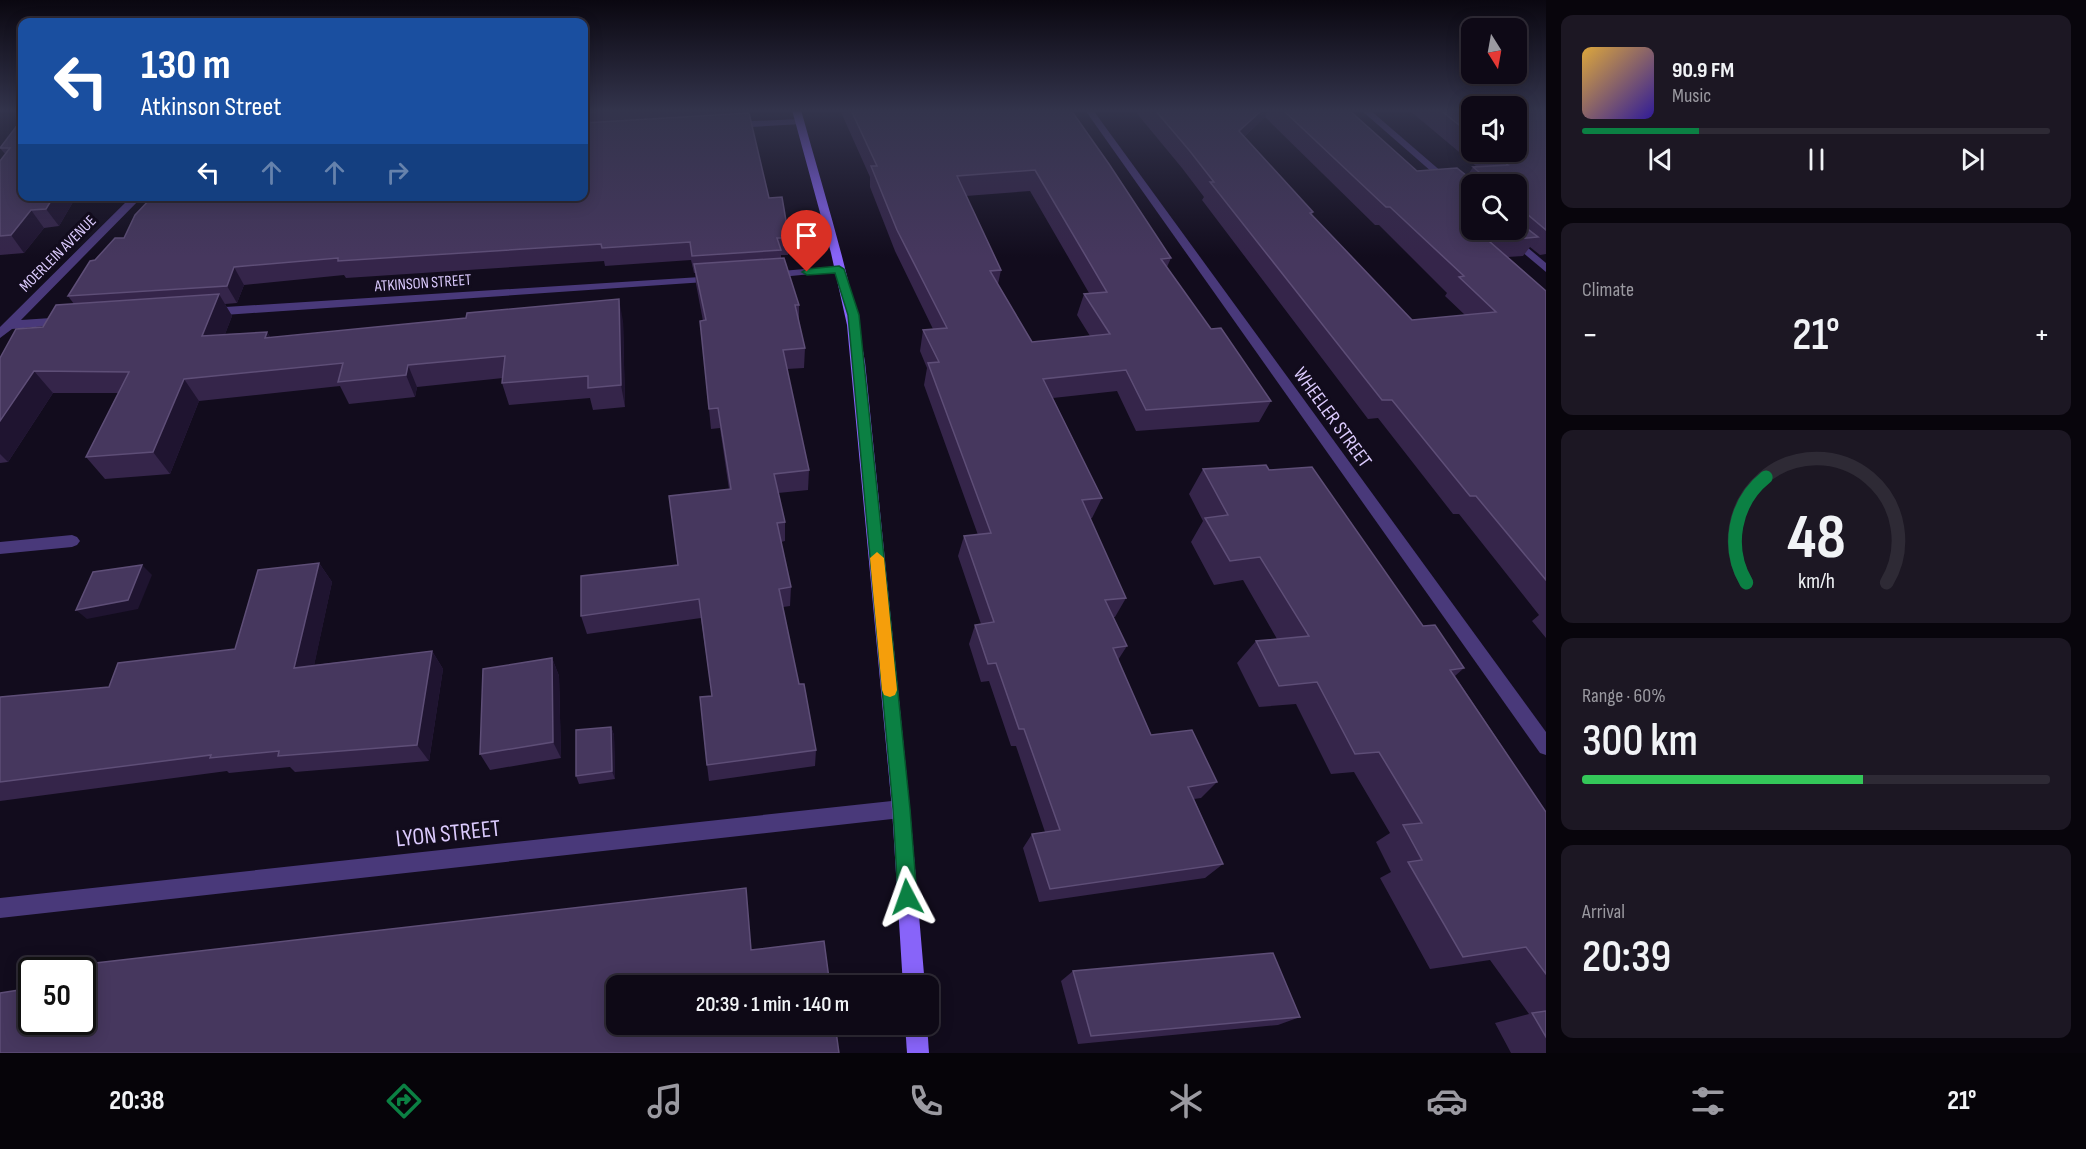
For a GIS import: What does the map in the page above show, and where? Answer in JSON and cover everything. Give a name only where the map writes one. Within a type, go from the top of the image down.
[{"type":"main road","points":[[809,159],[853,315],[860,366],[861,399],[901,809],[913,975]]},
{"type":"main road","points":[[917,1035],[918,1053]]},
{"type":"street","name":"WHEELER STREET","points":[[1124,159],[1546,747]]},
{"type":"street","points":[[1421,159],[1461,194]]},
{"type":"street","name":"MOERLEIN AVENUE","points":[[5,329],[133,201]]},
{"type":"street","points":[[1513,240],[1546,269]]},
{"type":"street","points":[[758,276],[839,269]]},
{"type":"street","name":"ATKINSON STREET","points":[[198,313],[725,278]]},
{"type":"street","points":[[5,329],[80,320]]},
{"type":"street","points":[[0,548],[72,541]]},
{"type":"street","name":"LYON STREET","points":[[0,908],[901,809]]},
{"type":"building","points":[[18,159],[18,201],[51,201],[46,209],[31,210],[11,235],[0,236],[0,161]]},
{"type":"building","points":[[588,159],[760,159],[769,198],[782,197],[789,238],[777,238],[781,250],[692,256],[690,242],[602,248],[601,244],[338,261],[338,258],[234,267],[227,286],[68,296],[90,261],[95,260],[115,238],[124,238],[135,215],[148,201],[588,201]]},
{"type":"building","points":[[874,159],[1106,159],[1171,258],[1161,259],[1211,329],[1221,328],[1271,401],[1146,410],[1126,370],[1043,379],[1102,498],[1082,500],[1126,598],[1105,600],[1127,646],[1113,648],[1151,735],[1192,730],[1217,782],[1188,787],[1223,864],[1050,889],[1032,834],[1060,830],[1024,729],[1019,729],[996,663],[988,664],[975,625],[994,622],[964,536],[991,533],[928,363],[939,362],[923,330],[947,328],[897,230],[871,166],[877,166]],"holes":[[[1035,170],[1107,292],[1084,294],[1110,334],[1032,342],[990,271],[1001,270],[957,176]]]},
{"type":"building","points":[[1196,159],[1265,159],[1313,212],[1310,213],[1412,320],[1496,312],[1459,277],[1464,276],[1335,159],[1404,159],[1417,171],[1457,168],[1464,174],[1461,174],[1461,240],[1501,240],[1489,241],[1546,291],[1546,580],[1476,496],[1470,496],[1392,400],[1382,400],[1210,182],[1214,182]]},
{"type":"building","points":[[1527,159],[1546,159],[1546,230],[1527,214],[1527,174],[1481,174],[1473,167],[1508,165],[1504,162],[1527,162]]},
{"type":"building","points":[[1527,228],[1538,237],[1527,238]]},
{"type":"building","points":[[784,258],[799,305],[795,305],[805,348],[783,350],[809,470],[774,474],[785,522],[777,523],[791,587],[779,589],[799,684],[804,684],[816,750],[707,765],[700,697],[712,696],[699,599],[581,616],[581,576],[678,565],[669,496],[731,489],[718,408],[709,409],[700,321],[706,320],[694,264]]},
{"type":"building","points":[[219,294],[202,336],[267,332],[265,338],[466,318],[467,313],[619,299],[621,385],[588,388],[588,376],[502,383],[505,356],[408,365],[406,375],[338,382],[343,363],[184,379],[153,452],[86,457],[129,372],[34,371],[0,421],[0,358],[16,329],[43,327],[56,305]]},
{"type":"building","points":[[1266,465],[1269,470],[1312,467],[1423,626],[1435,625],[1464,668],[1450,670],[1546,812],[1546,974],[1526,947],[1463,957],[1408,862],[1422,860],[1403,825],[1422,823],[1379,752],[1355,754],[1317,682],[1279,686],[1256,641],[1309,636],[1260,557],[1230,561],[1205,518],[1228,515],[1203,469]]},
{"type":"building","points":[[319,563],[294,668],[432,651],[417,745],[278,756],[279,751],[210,758],[211,755],[0,782],[0,697],[109,687],[118,663],[235,649],[258,570]]},
{"type":"building","points":[[142,565],[128,600],[76,610],[93,572]]},
{"type":"building","points":[[552,658],[553,742],[480,754],[483,669]]},
{"type":"building","points":[[611,727],[612,771],[576,776],[576,730]]},
{"type":"building","points":[[746,888],[751,950],[824,941],[829,975],[606,975],[606,1035],[837,1035],[839,1053],[0,1053],[0,993],[18,990],[18,1035],[96,1035],[96,963]]},
{"type":"building","points":[[1273,953],[1300,1017],[1091,1036],[1073,971]]},
{"type":"building","points":[[1546,1011],[1546,1037],[1532,1013]]},
{"type":"slow traffic","points":[[877,558],[890,690]]},
{"type":"route","points":[[807,272],[839,269],[853,315],[860,366],[861,399],[901,809],[907,897]]}]
